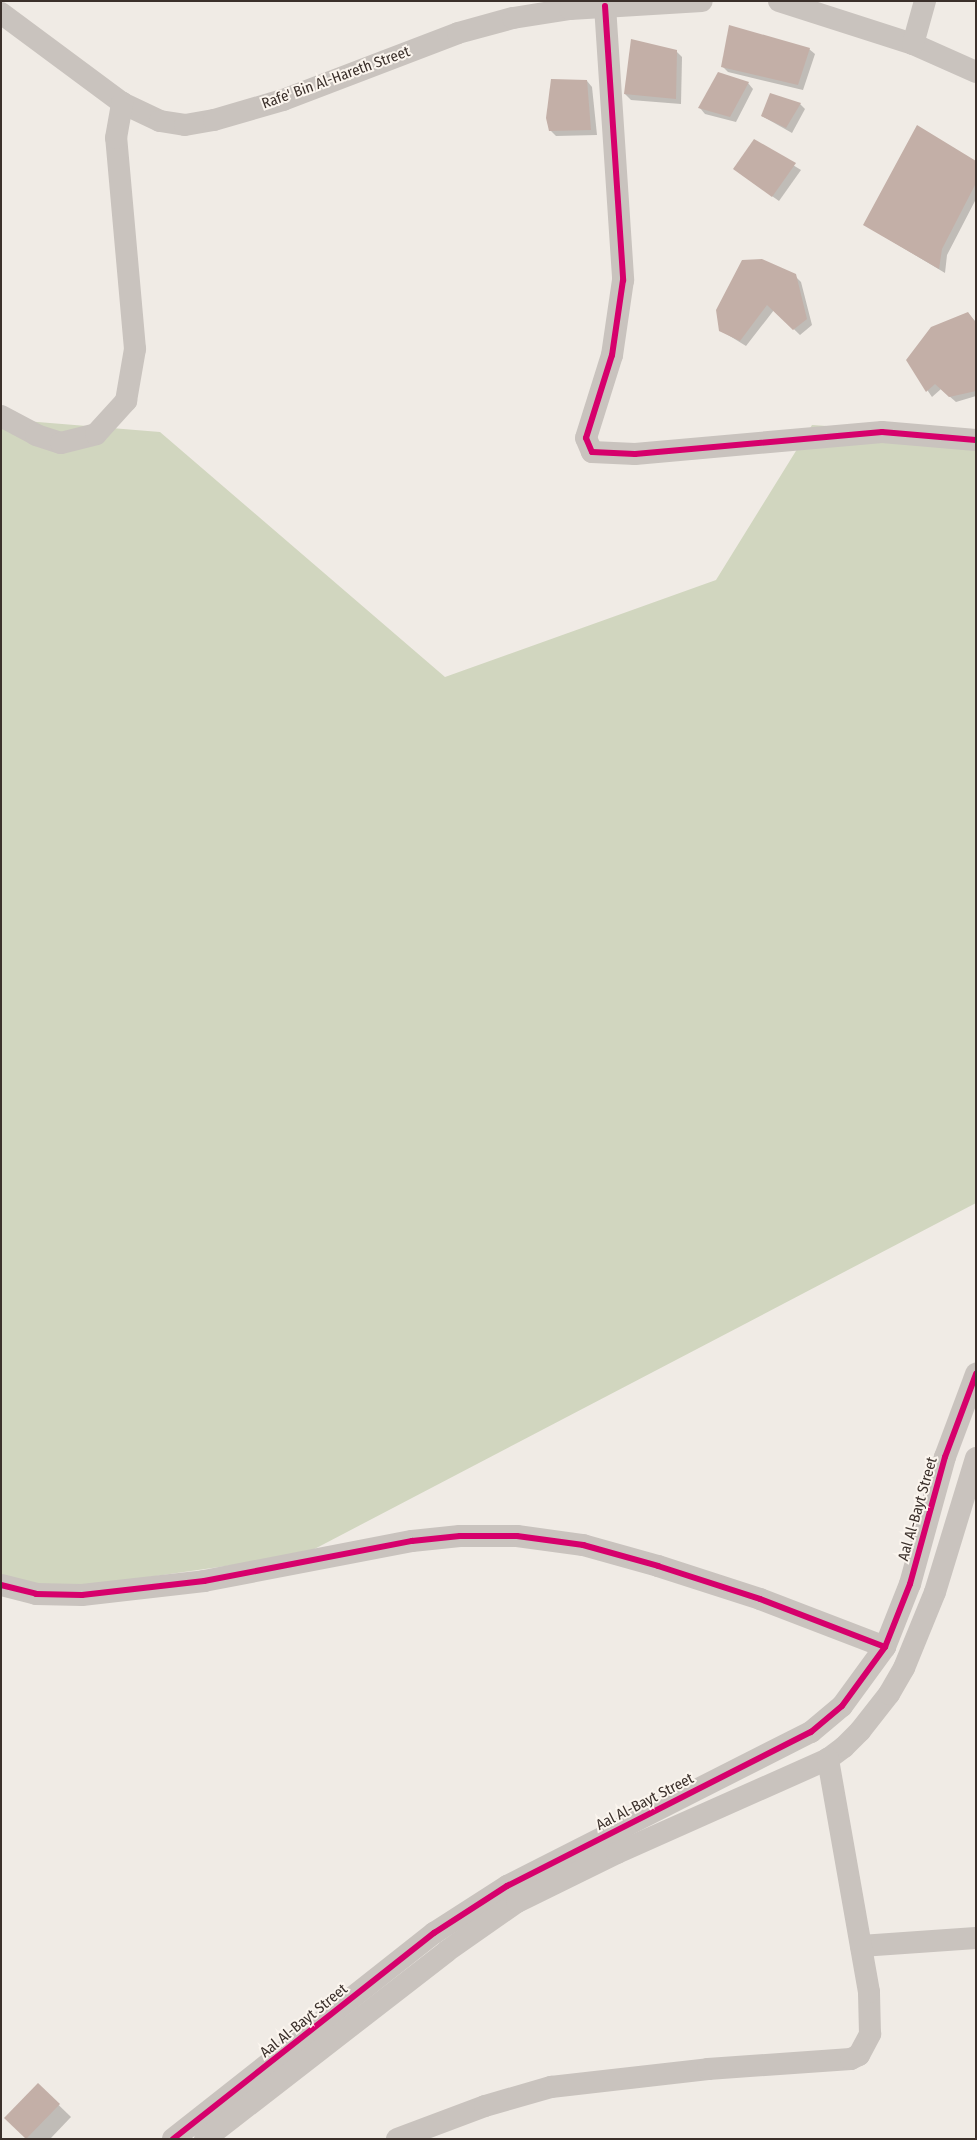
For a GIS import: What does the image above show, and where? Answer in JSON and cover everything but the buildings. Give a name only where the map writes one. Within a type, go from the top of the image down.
[{"type":"street","name":"Rafe' Bin Al-Hareth Street","points":[[1,14],[122,103],[168,124],[186,125],[214,120],[328,84],[458,33],[537,13],[605,6],[702,1]]},
{"type":"street","points":[[780,1],[914,44],[976,72]]},
{"type":"street","points":[[914,44],[925,1]]},
{"type":"street","points":[[605,6],[623,280],[612,355],[586,438],[592,452],[634,454],[882,432],[976,440]]},
{"type":"street","points":[[1,416],[36,435],[61,443],[96,434],[126,401],[135,349],[116,138],[122,103]]},
{"type":"street","name":"Aal Al-Bayt Street","points":[[173,2139],[434,1933],[507,1886],[811,1732],[851,1695],[885,1646],[910,1584],[945,1457],[976,1374]]},
{"type":"street","name":"Aal Al-Bayt Street","points":[[205,2139],[447,1951],[517,1902],[617,1853],[828,1759],[860,1731],[904,1668],[935,1592],[976,1458]]},
{"type":"street","points":[[1,1585],[36,1594],[82,1595],[204,1581],[412,1540],[460,1536],[518,1536],[583,1545],[658,1566],[760,1599],[885,1646]]},
{"type":"street","points":[[397,2139],[485,2106],[551,2087],[708,2069],[851,2059],[865,2049],[870,2034],[869,1992],[828,1759]]},
{"type":"street","points":[[861,1946],[976,1938]]},
{"type":"green space","points":[[1,419],[160,432],[445,677],[716,580],[812,425],[976,436],[976,1203],[303,1555],[29,1594],[1,1579]]},
{"type":"cycle path","points":[[605,6],[623,280],[612,355],[586,438],[592,452],[635,454],[882,432],[976,440]]},
{"type":"cycle path","points":[[173,2139],[434,1933],[507,1886],[811,1732],[842,1706],[885,1647],[910,1584],[945,1457],[976,1374]]},
{"type":"cycle path","points":[[1,1585],[36,1594],[82,1595],[204,1581],[412,1541],[460,1536],[517,1536],[583,1545],[658,1566],[760,1599],[885,1647]]}]
